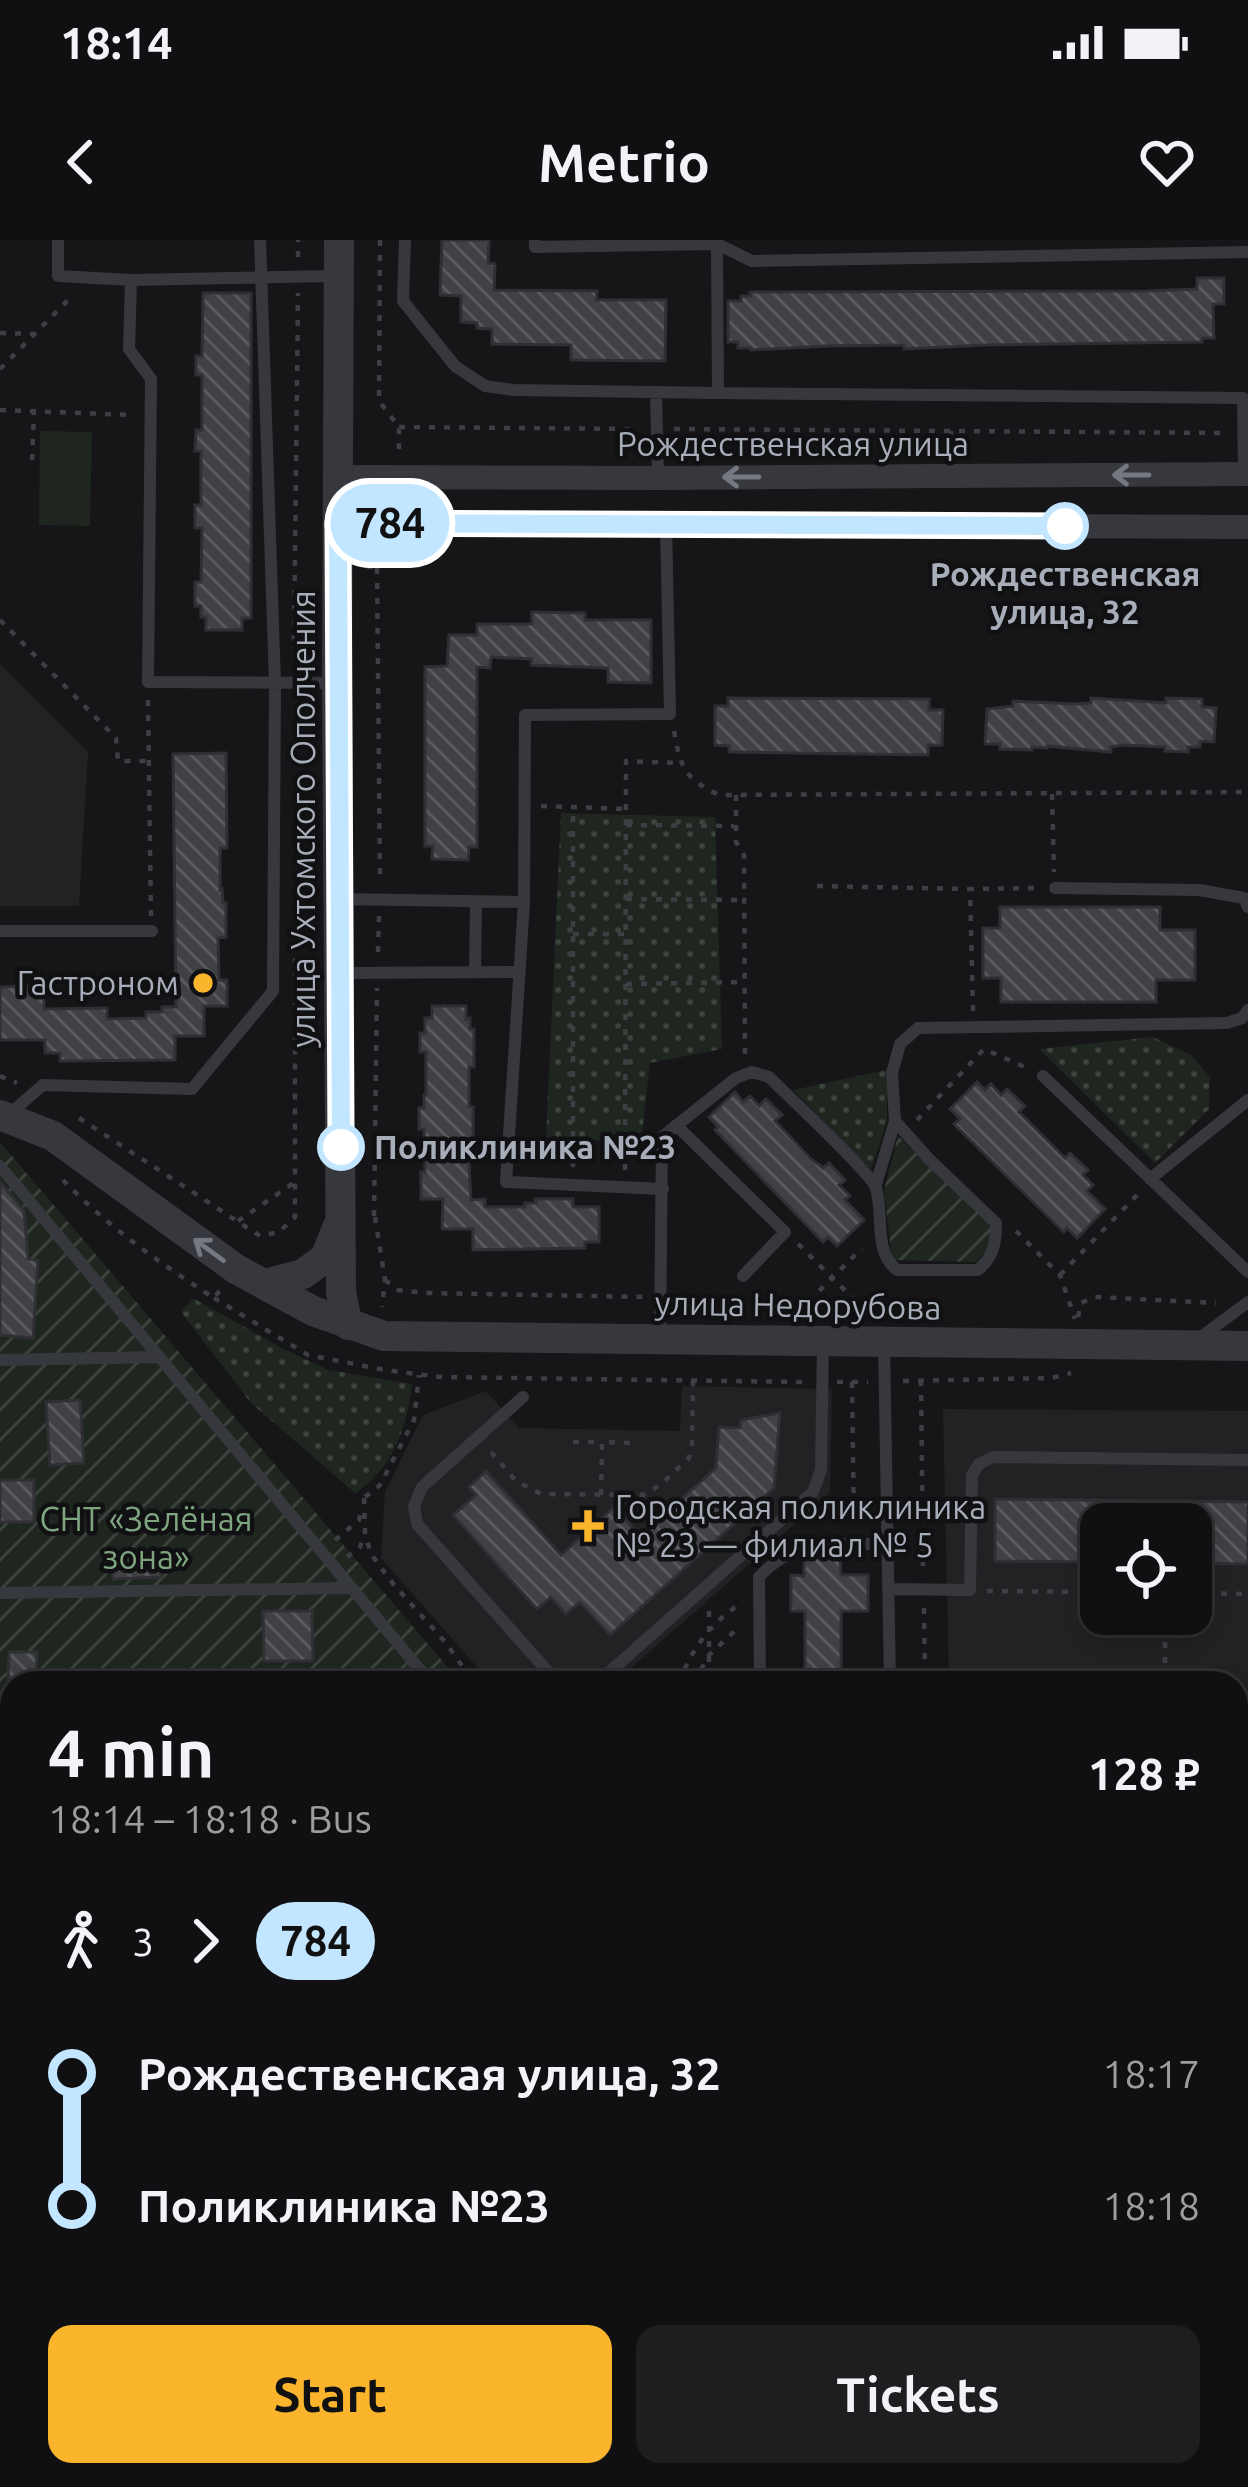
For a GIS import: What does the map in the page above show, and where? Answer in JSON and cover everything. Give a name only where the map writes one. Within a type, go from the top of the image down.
[{"type":"street","name":"улица Ухтомского Ополчения","points":[[339,240],[341,1292],[348,1325]]},
{"type":"street","name":"Рождественская улица","points":[[338,477],[1246,474]]},
{"type":"street","points":[[338,523],[1248,526]]},
{"type":"street","name":"улица Недорубова","points":[[3,1116],[53,1136],[236,1269],[313,1311],[384,1336],[823,1341],[879,1330],[1078,1346],[1248,1346]]},
{"type":"street","points":[[265,1284],[303,1274],[325,1258],[341,1216]]},
{"type":"lane","points":[[58,240],[58,276],[131,280],[338,276]]},
{"type":"lane","points":[[3,1116],[43,1084],[191,1089],[273,991],[274,684],[260,240]]},
{"type":"lane","points":[[405,240],[403,301],[454,366],[485,386],[656,393],[1246,399],[1246,474]]},
{"type":"lane","points":[[535,240],[535,247],[717,244],[752,261],[1248,252]]},
{"type":"lane","points":[[717,244],[718,393]]},
{"type":"lane","points":[[131,280],[129,350],[151,379],[148,682],[337,683]]},
{"type":"lane","points":[[656,393],[658,478]]},
{"type":"lane","points":[[662,1189],[506,1182],[524,902],[526,715],[670,714],[666,524]]},
{"type":"lane","points":[[1055,888],[1198,890],[1244,898],[1248,907]]},
{"type":"lane","points":[[339,899],[524,902]]},
{"type":"lane","points":[[475,972],[476,902]]},
{"type":"lane","points":[[0,931],[152,931]]},
{"type":"lane","points":[[340,973],[520,972]]},
{"type":"lane","points":[[895,1120],[929,1160],[996,1223],[997,1245],[978,1270],[897,1270],[888,1263],[876,1184],[895,1120],[892,1073],[900,1044],[918,1028],[1227,1024],[1248,1010]]},
{"type":"lane","points":[[660,1339],[662,1137],[736,1078],[752,1072],[769,1078],[876,1184]]},
{"type":"lane","points":[[1038,1077],[1248,1273]]},
{"type":"lane","points":[[1148,1183],[1248,1100]]},
{"type":"lane","points":[[676,1125],[785,1232],[743,1276]]},
{"type":"lane","points":[[0,1166],[421,1671]]},
{"type":"lane","points":[[1190,1345],[1241,1303]]},
{"type":"lane","points":[[879,1330],[885,1382],[890,1671]]},
{"type":"lane","points":[[611,1671],[813,1492],[821,1470],[823,1341]]},
{"type":"lane","points":[[0,1360],[159,1357]]},
{"type":"lane","points":[[523,1397],[422,1486],[414,1506],[417,1524],[547,1671]]},
{"type":"lane","points":[[888,1589],[970,1590],[971,1485],[976,1468],[993,1456],[1248,1460]]},
{"type":"lane","points":[[760,1671],[759,1577],[786,1554],[810,1545],[887,1544]]},
{"type":"lane","points":[[0,1593],[352,1588]]},
{"type":"path","points":[[379,401],[380,240]]},
{"type":"path","points":[[0,369],[89,278]]},
{"type":"path","points":[[0,333],[35,334]]},
{"type":"path","points":[[0,410],[150,416]]},
{"type":"path","points":[[32,460],[34,412]]},
{"type":"path","points":[[399,427],[1244,433]]},
{"type":"path","points":[[0,620],[116,738],[118,761],[149,761]]},
{"type":"path","points":[[148,682],[152,931]]},
{"type":"path","points":[[670,714],[680,763],[693,783],[719,795],[1247,793]]},
{"type":"path","points":[[625,1187],[626,761],[680,763]]},
{"type":"path","points":[[817,886],[1055,888],[1052,794]]},
{"type":"path","points":[[736,795],[736,842],[744,855],[746,1075]]},
{"type":"path","points":[[525,806],[626,809]]},
{"type":"path","points":[[573,807],[573,1185]]},
{"type":"path","points":[[626,826],[736,826]]},
{"type":"path","points":[[970,889],[973,1027]]},
{"type":"path","points":[[626,899],[744,900]]},
{"type":"path","points":[[573,934],[626,934]]},
{"type":"path","points":[[626,984],[745,982]]},
{"type":"path","points":[[912,1124],[984,1049],[1027,1068]]},
{"type":"path","points":[[1017,1064],[1038,1077]]},
{"type":"path","points":[[56,1173],[122,1234],[171,1270],[308,1355],[418,1375],[852,1382],[855,1545]]},
{"type":"path","points":[[238,1222],[295,1181]]},
{"type":"path","points":[[1060,1275],[1148,1183]]},
{"type":"path","points":[[1011,1225],[1060,1275],[1076,1323],[1081,1303],[1094,1297],[1241,1303]]},
{"type":"path","points":[[794,1316],[881,1230]]},
{"type":"path","points":[[785,1232],[879,1330]]},
{"type":"path","points":[[214,1298],[236,1269]]},
{"type":"path","points":[[385,1280],[398,1290],[426,1293],[660,1298],[771,1313]]},
{"type":"path","points":[[885,1382],[1051,1378],[1077,1372],[1080,1366]]},
{"type":"path","points":[[321,1551],[359,1520],[364,1498],[380,1485],[414,1420],[418,1375]]},
{"type":"path","points":[[921,1380],[925,1671]]},
{"type":"path","points":[[478,1437],[531,1491],[643,1495],[661,1485],[691,1452],[693,1381]]},
{"type":"path","points":[[573,1442],[633,1443]]},
{"type":"path","points":[[601,1495],[602,1442]]},
{"type":"path","points":[[364,1498],[371,1554],[466,1671]]},
{"type":"path","points":[[334,1567],[360,1547],[365,1534]]},
{"type":"path","points":[[970,1590],[1080,1592]]},
{"type":"path","points":[[1212,1593],[1248,1594]]},
{"type":"path","points":[[683,1671],[709,1629],[727,1612],[759,1594]]},
{"type":"path","points":[[709,1606],[710,1671]]},
{"type":"path","points":[[700,1671],[727,1636],[759,1614]]},
{"type":"path","points":[[1165,1635],[1165,1663]]},
{"type":"shaded area","points":[[0,664],[88,752],[79,906],[0,906]]},
{"type":"shaded area","name":"Городская поликлиника № 23 — филиал № 5","points":[[682,1386],[832,1389],[830,1493],[628,1671],[480,1671],[381,1558],[385,1492],[423,1415],[486,1391],[519,1428],[680,1431]]},
{"type":"shaded area","points":[[943,1409],[1248,1411],[1248,1671],[949,1671]]},
{"type":"green space","points":[[40,431],[92,432],[90,526],[39,525]]},
{"type":"green space","points":[[561,813],[715,817],[722,1049],[650,1063],[641,1142],[546,1139]]},
{"type":"green space","points":[[1153,1037],[1191,1055],[1210,1077],[1209,1109],[1155,1163],[1039,1049]]},
{"type":"green space","points":[[887,1070],[887,1121],[871,1170],[793,1090]]},
{"type":"green space","points":[[898,1136],[990,1225],[990,1246],[976,1262],[892,1260],[884,1190]]},
{"type":"green space","name":"СНТ «Зелёная зона»","points":[[0,1142],[451,1671],[0,1671]]},
{"type":"green space","points":[[193,1298],[328,1370],[412,1384],[396,1446],[368,1484],[355,1493],[251,1403],[181,1312]]},
{"type":"building","points":[[442,240],[489,240],[494,290],[597,291],[596,300],[666,300],[665,361],[571,360],[571,345],[492,344],[492,329],[461,322],[461,296],[440,295]]},
{"type":"building","points":[[1197,278],[1224,278],[1224,304],[1213,304],[1214,338],[1202,338],[1202,342],[751,350],[728,342],[728,301],[741,301],[750,292],[1147,291],[1197,289]]},
{"type":"building","points":[[203,293],[251,293],[251,618],[242,618],[242,630],[206,630],[201,606],[195,606],[195,582],[201,582],[202,528],[195,528],[195,505],[201,505],[196,430],[202,430],[202,375],[196,375],[196,356],[202,356]]},
{"type":"building","points":[[532,612],[585,613],[585,620],[651,620],[651,683],[608,682],[608,668],[531,665],[532,659],[491,657],[490,668],[477,667],[477,847],[469,847],[468,860],[432,859],[433,846],[425,846],[425,667],[447,666],[449,635],[477,635],[477,624],[532,624]]},
{"type":"building","points":[[728,698],[929,699],[929,710],[943,710],[942,745],[928,745],[928,755],[729,752],[729,746],[715,745],[715,706],[728,706]]},
{"type":"building","points":[[1091,698],[1166,703],[1166,698],[1202,699],[1202,707],[1216,708],[1214,742],[1200,741],[1200,747],[1188,747],[1188,752],[1123,745],[1111,747],[1111,752],[1047,746],[1000,749],[1000,744],[985,744],[987,709],[1013,706],[1013,701],[1076,704],[1091,703]]},
{"type":"building","points":[[226,753],[227,848],[220,848],[220,890],[226,903],[226,937],[218,938],[219,980],[227,980],[227,1006],[204,1006],[204,1036],[175,1036],[175,1060],[60,1061],[60,1053],[45,1053],[45,1040],[0,1040],[0,987],[30,986],[30,994],[44,994],[44,1009],[107,1008],[107,1019],[146,1018],[146,1012],[176,1007],[173,754]]},
{"type":"building","points":[[1000,907],[1160,907],[1160,930],[1195,930],[1195,980],[1156,980],[1156,1002],[1001,1002],[1001,978],[983,978],[983,928],[1000,928]]},
{"type":"building","points":[[432,1006],[466,1006],[466,1019],[470,1018],[470,1029],[474,1029],[474,1067],[469,1067],[471,1200],[485,1199],[485,1207],[525,1207],[525,1203],[536,1203],[535,1199],[573,1199],[573,1207],[599,1207],[599,1242],[585,1242],[585,1248],[473,1250],[473,1229],[442,1229],[443,1199],[421,1199],[421,1172],[425,1172],[419,1108],[424,1108],[426,1095],[426,1052],[420,1052],[420,1033],[425,1033],[425,1018],[432,1018]]},
{"type":"building","points":[[977,1082],[985,1090],[991,1084],[1001,1095],[1007,1089],[1025,1106],[1019,1112],[1065,1158],[1070,1153],[1088,1170],[1083,1175],[1093,1185],[1087,1191],[1105,1209],[1077,1238],[1067,1228],[1064,1232],[954,1124],[960,1119],[950,1109]]},
{"type":"building","points":[[735,1092],[743,1102],[750,1096],[759,1106],[766,1099],[782,1115],[775,1121],[811,1159],[823,1168],[829,1163],[845,1180],[839,1185],[850,1196],[845,1200],[864,1220],[837,1246],[828,1237],[823,1242],[715,1130],[718,1127],[709,1117]]},
{"type":"building","points":[[0,1182],[24,1211],[28,1259],[38,1260],[33,1338],[0,1335]]},
{"type":"building","points":[[80,1400],[84,1463],[50,1465],[46,1402]]},
{"type":"building","name":"Городская поликлиника № 23 — филиал № 5","points":[[780,1413],[774,1488],[610,1635],[580,1602],[566,1614],[551,1597],[537,1609],[453,1515],[476,1495],[469,1487],[486,1471],[561,1555],[614,1507],[640,1536],[716,1468],[719,1427],[740,1428],[741,1420]]},
{"type":"building","points":[[0,1480],[34,1480],[34,1522],[0,1522]]},
{"type":"building","points":[[995,1499],[1248,1502],[1248,1564],[1212,1563],[1212,1503],[1080,1503],[1080,1562],[995,1561]]},
{"type":"building","points":[[160,1550],[161,1577],[113,1579],[112,1552]]},
{"type":"building","points":[[840,1554],[841,1575],[868,1575],[868,1611],[841,1611],[841,1671],[805,1671],[805,1611],[791,1611],[791,1575],[804,1576],[804,1559]]},
{"type":"building","points":[[263,1611],[312,1611],[313,1661],[264,1661]]},
{"type":"building","points":[[9,1652],[37,1652],[36,1671],[8,1671]]},
{"type":"bus line","name":"784","points":[[341,1147],[338,523],[1065,526]]},
{"type":"place","name":"Рождественская улица, 32","points":[[1065,526]]},
{"type":"place","name":"Гастроном","points":[[203,983]]},
{"type":"place","name":"Поликлиника №23","points":[[341,1147]]},
{"type":"place","name":"Городская поликлиника № 23 — филиал № 5","points":[[588,1526]]}]
